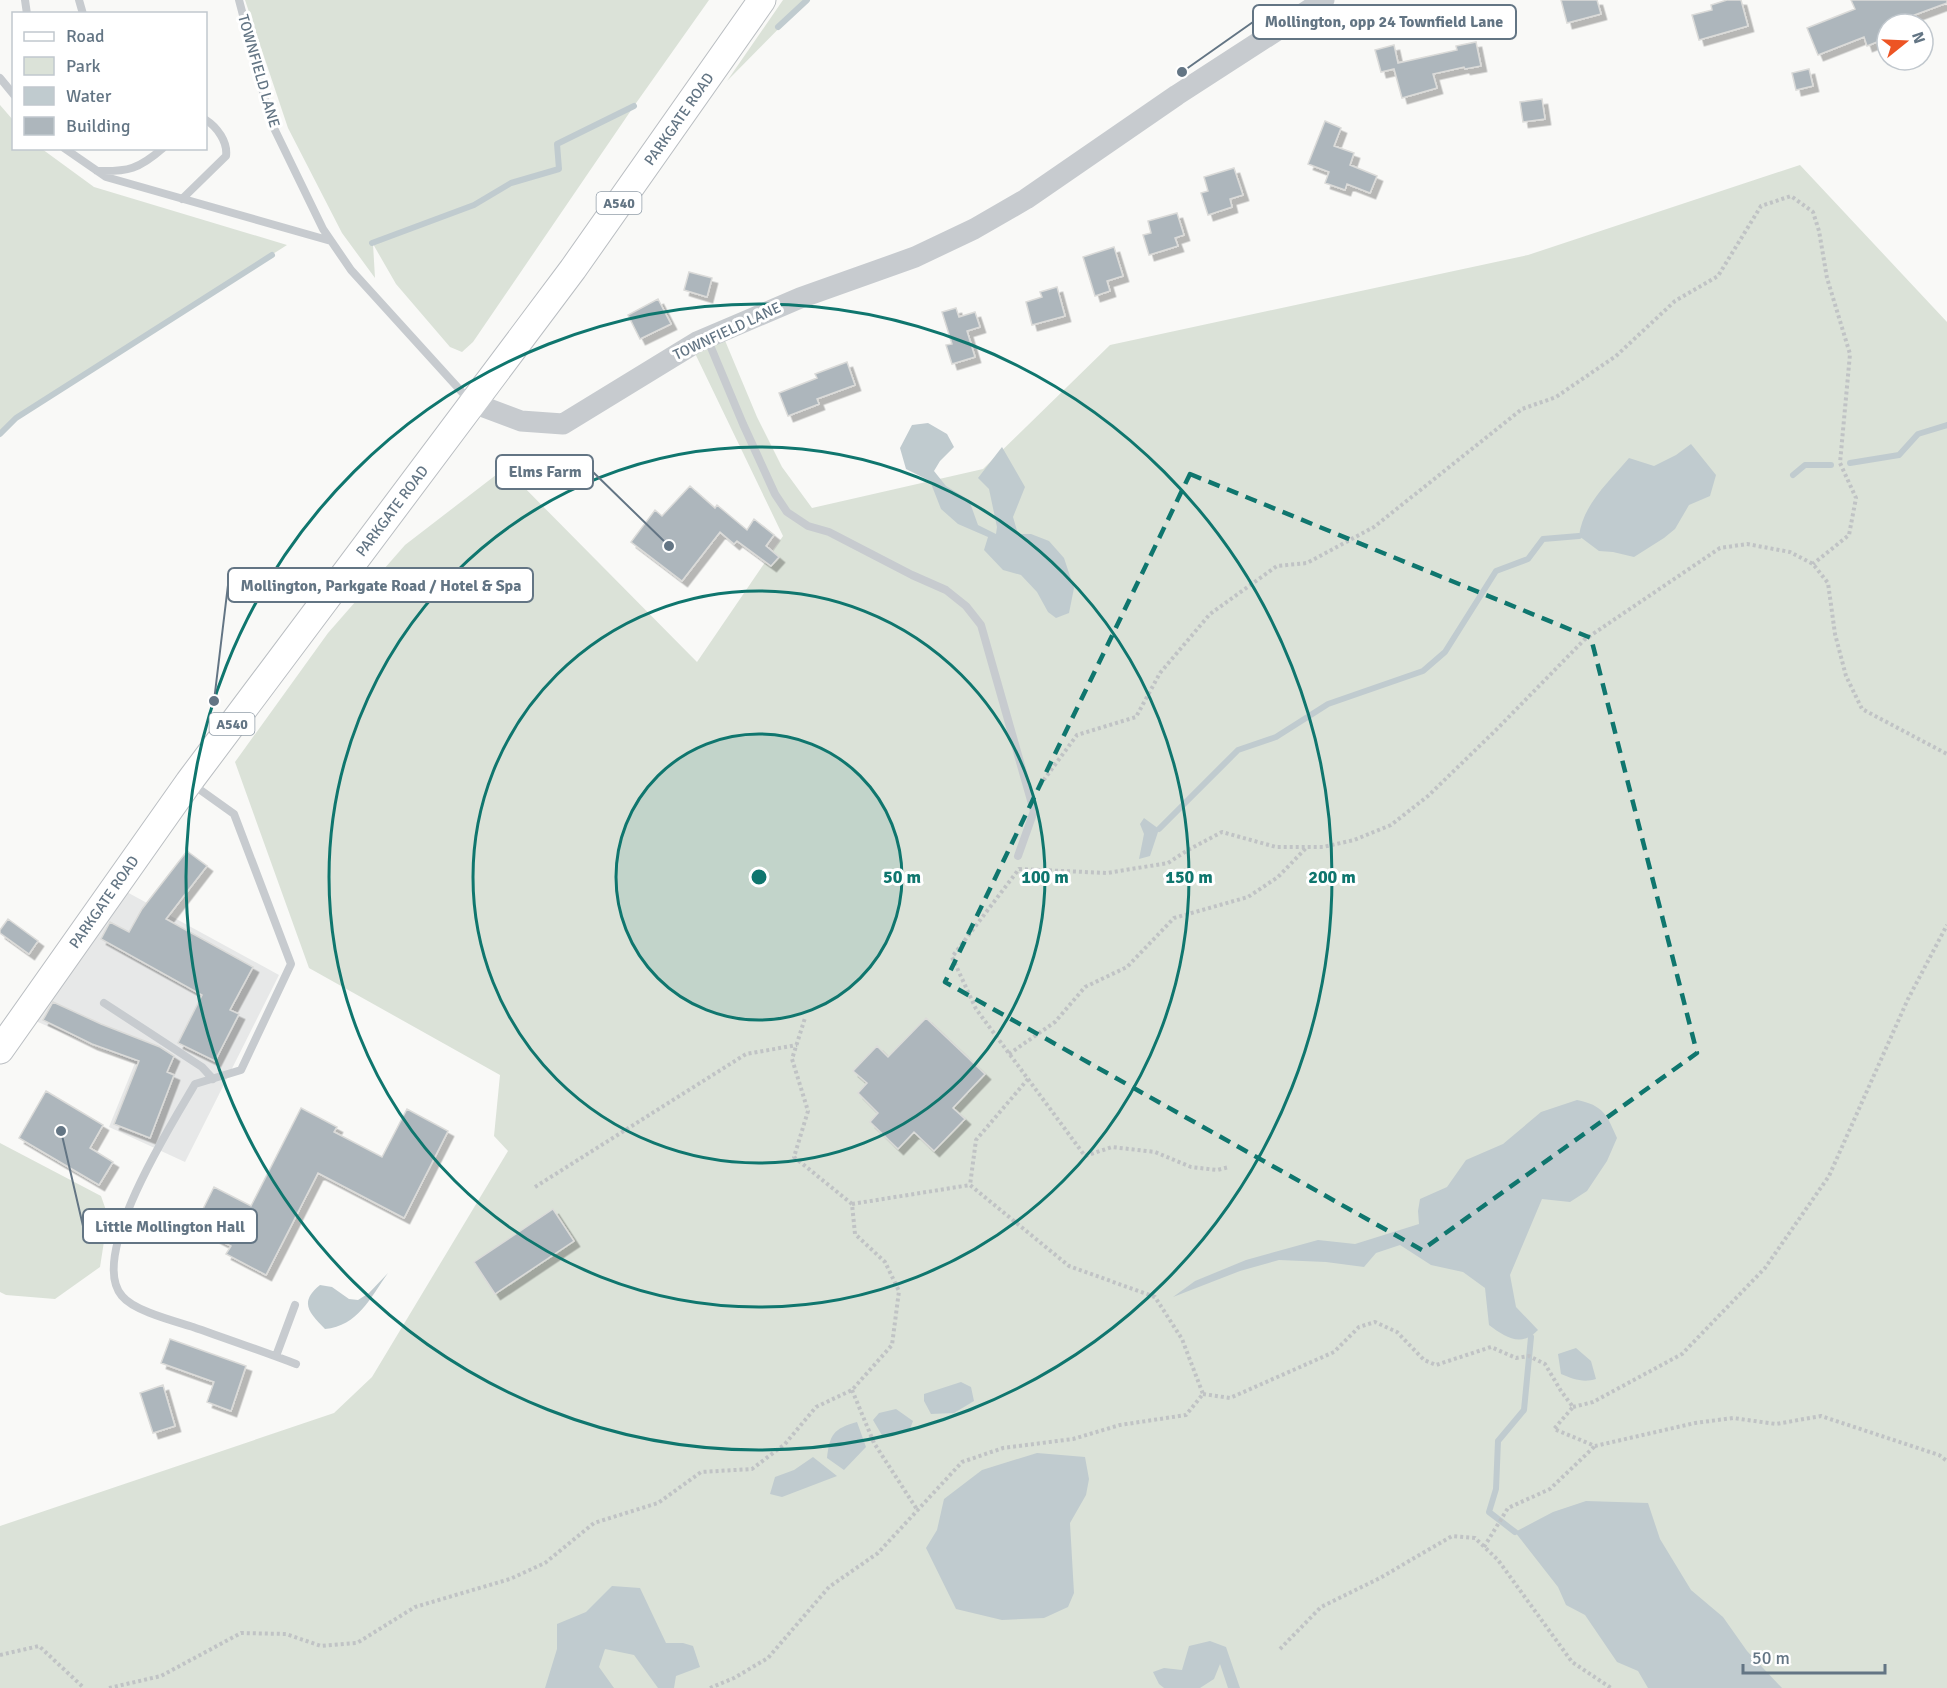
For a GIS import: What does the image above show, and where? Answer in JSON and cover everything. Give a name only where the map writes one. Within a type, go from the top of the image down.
[{"type":"main road","name":"PARKGATE ROAD","points":[[0,1050],[189,782],[573,269],[762,0]]},
{"type":"street","points":[[1276,31],[1291,0]]},
{"type":"street","name":"TOWNFIELD LANE","points":[[473,403],[520,422],[563,424],[707,337],[800,298],[915,257],[974,229],[1026,199],[1177,95],[1324,0]]},
{"type":"lane","name":"TOWNFIELD LANE","points":[[239,0],[271,122],[323,229],[351,270],[473,403]]},
{"type":"lane","points":[[0,78],[12,93]]},
{"type":"lane","points":[[182,199],[219,164],[227,152],[222,137],[207,121]]},
{"type":"lane","points":[[67,150],[106,177],[331,241]]},
{"type":"lane","points":[[96,171],[120,172],[134,168],[161,150]]},
{"type":"lane","points":[[707,337],[742,424],[775,494],[787,512],[808,526],[829,532],[946,590],[966,606],[981,625],[1034,811],[1018,856]]},
{"type":"lane","points":[[189,782],[234,814],[291,964],[241,1070],[195,1084],[150,1159],[122,1226],[114,1257],[113,1278],[122,1296],[144,1311],[296,1364]]},
{"type":"lane","points":[[104,1003],[202,1067],[213,1078]]},
{"type":"lane","points":[[276,1356],[295,1305]]},
{"type":"path","points":[[1028,789],[1041,784],[1077,735],[1136,717],[1160,673],[1210,614],[1277,566],[1307,563],[1374,527],[1522,409],[1556,397],[1616,356],[1675,301],[1718,276],[1761,206],[1791,196],[1813,212],[1819,231],[1827,278],[1850,354],[1840,463],[1856,498],[1850,535],[1813,564]]},
{"type":"path","points":[[1229,1167],[1217,1170],[1191,1167],[1155,1152],[1112,1147],[1086,1156],[976,1009],[952,957],[1018,869],[1107,873],[1168,863],[1222,832],[1276,847],[1323,847],[1354,840],[1391,825],[1428,795],[1496,730],[1584,640],[1720,548],[1747,544],[1790,552],[1813,564],[1828,583],[1835,634],[1846,676],[1862,709],[1947,754]]},
{"type":"path","points":[[1009,1054],[1055,1022],[1085,987],[1127,966],[1174,918],[1248,897],[1278,877],[1307,847]]},
{"type":"path","points":[[1595,1446],[1554,1429],[1573,1407],[1593,1402],[1682,1354],[1765,1268],[1829,1176],[1908,999],[1947,925]]},
{"type":"path","points":[[109,1688],[161,1676],[241,1633],[286,1634],[321,1646],[357,1643],[415,1607],[510,1579],[545,1563],[594,1523],[658,1503],[701,1472],[752,1470],[785,1444],[816,1407],[852,1390],[892,1345],[899,1292],[885,1262],[855,1234],[852,1204],[794,1157],[808,1111],[792,1059],[805,1018]]},
{"type":"path","points":[[535,1187],[746,1054],[797,1045]]},
{"type":"path","points":[[970,1185],[976,1140],[1028,1079]]},
{"type":"path","points":[[852,1204],[970,1185],[1069,1266],[1155,1297],[1182,1339],[1203,1394]]},
{"type":"path","points":[[1203,1394],[1230,1398],[1334,1352],[1359,1327],[1375,1322],[1397,1332],[1424,1360],[1436,1365],[1491,1347],[1516,1358],[1529,1356],[1545,1364],[1573,1407]]},
{"type":"path","points":[[852,1390],[874,1443],[918,1511]]},
{"type":"path","points":[[710,1688],[734,1678],[768,1658],[829,1587],[878,1553],[962,1462],[1003,1448],[1073,1439],[1120,1425],[1186,1416],[1203,1394]]},
{"type":"path","points":[[1484,1547],[1508,1508],[1550,1489],[1595,1446],[1695,1423],[1733,1418],[1776,1424],[1821,1416],[1939,1455],[1947,1461]]},
{"type":"path","points":[[1280,1649],[1320,1607],[1380,1578],[1452,1536],[1475,1538],[1498,1560],[1572,1662],[1611,1688]]},
{"type":"path","points":[[0,1655],[39,1646],[84,1688]]},
{"type":"highlighted area","points":[[1190,474],[1591,638],[1697,1053],[1422,1250],[945,982]]},
{"type":"shaded area","points":[[125,891],[279,975],[185,1162],[109,1127],[135,1063],[33,1020]]},
{"type":"green space","points":[[245,0],[709,0],[473,342],[462,352],[450,347],[396,284],[373,244],[375,278],[342,233],[288,128]]},
{"type":"green space","points":[[783,0],[807,0],[727,81]]},
{"type":"green space","points":[[0,105],[12,119],[12,150],[43,150],[94,187],[287,245],[16,418],[0,434]]},
{"type":"green space","points":[[1800,165],[1947,322],[1947,1688],[0,1688],[0,1526],[334,1413],[372,1377],[508,1151],[494,1136],[500,1075],[309,968],[235,762],[328,633],[405,545],[505,468],[697,662],[783,536],[691,345],[721,331],[757,417],[782,467],[812,508],[983,469],[1110,345],[1528,255]]},
{"type":"green space","points":[[0,1143],[101,1196],[108,1216],[100,1267],[55,1299],[6,1295],[0,1292]]},
{"type":"water","points":[[928,423],[947,434],[954,447],[934,471],[946,486],[969,500],[978,525],[996,534],[997,527],[989,489],[978,478],[1002,447],[1025,487],[1013,517],[1018,534],[1031,534],[1049,541],[1064,558],[1074,588],[1069,613],[1056,618],[1048,612],[1037,592],[1021,575],[1003,570],[984,550],[988,537],[958,524],[941,509],[930,481],[906,469],[900,448],[912,425]]},
{"type":"water","points":[[1691,444],[1716,475],[1710,496],[1689,505],[1675,529],[1634,557],[1599,551],[1579,536],[1581,524],[1591,504],[1629,458],[1654,466]]},
{"type":"water","points":[[1144,818],[1159,829],[1150,856],[1139,859],[1144,834],[1140,824]]},
{"type":"water","points":[[1577,1100],[1593,1105],[1603,1112],[1617,1138],[1607,1161],[1587,1191],[1570,1202],[1542,1199],[1510,1275],[1516,1307],[1538,1330],[1532,1335],[1513,1339],[1489,1325],[1485,1288],[1463,1272],[1431,1265],[1400,1245],[1376,1253],[1364,1267],[1326,1262],[1279,1260],[1240,1271],[1173,1297],[1195,1281],[1246,1260],[1318,1240],[1355,1244],[1419,1224],[1420,1199],[1447,1187],[1466,1160],[1503,1144],[1541,1112]]},
{"type":"water","points":[[388,1273],[369,1301],[355,1317],[346,1322],[325,1329],[311,1313],[309,1297],[320,1285],[332,1287],[349,1299],[358,1300],[369,1293]]},
{"type":"water","points":[[1576,1348],[1591,1361],[1596,1379],[1574,1379],[1561,1374],[1558,1354]]},
{"type":"water","points":[[961,1382],[971,1387],[974,1401],[954,1413],[931,1414],[924,1401],[924,1394]]},
{"type":"water","points":[[896,1409],[913,1421],[910,1429],[883,1437],[873,1420],[879,1413]]},
{"type":"water","points":[[857,1422],[866,1447],[844,1470],[827,1458],[831,1438],[838,1430]]},
{"type":"water","points":[[1037,1453],[1085,1457],[1089,1479],[1086,1495],[1070,1523],[1074,1593],[1068,1607],[1044,1618],[1002,1620],[956,1609],[926,1548],[937,1530],[944,1499],[982,1470]]},
{"type":"water","points":[[813,1457],[837,1476],[782,1497],[770,1494],[775,1477],[794,1470]]},
{"type":"water","points":[[1586,1501],[1648,1503],[1660,1539],[1691,1590],[1723,1617],[1747,1651],[1782,1688],[1648,1688],[1638,1671],[1617,1662],[1585,1615],[1566,1605],[1558,1587],[1515,1532],[1553,1512]]},
{"type":"water","points":[[612,1586],[640,1588],[666,1643],[683,1643],[693,1646],[700,1667],[676,1676],[674,1688],[658,1688],[634,1655],[605,1649],[599,1667],[614,1688],[545,1688],[557,1649],[557,1624],[586,1612]]},
{"type":"water","points":[[1210,1641],[1226,1647],[1240,1688],[1228,1688],[1220,1664],[1214,1679],[1200,1688],[1164,1688],[1159,1684],[1153,1672],[1164,1668],[1182,1670],[1189,1646]]},
{"type":"building","points":[[1561,0],[1597,0],[1601,14],[1567,23]]},
{"type":"building","points":[[1727,0],[1741,0],[1748,26],[1699,40],[1692,15],[1712,10],[1711,5]]},
{"type":"building","points":[[1851,0],[1947,0],[1947,3],[1923,12],[1875,12],[1875,43],[1867,46],[1864,37],[1818,55],[1807,28],[1855,9]]},
{"type":"building","points":[[1476,42],[1481,66],[1465,69],[1464,67],[1433,74],[1437,88],[1402,98],[1394,69],[1381,72],[1375,50],[1394,45],[1398,63],[1457,50],[1456,46]]},
{"type":"building","points":[[1809,69],[1813,86],[1796,90],[1792,73]]},
{"type":"building","points":[[1542,99],[1545,119],[1523,122],[1520,102]]},
{"type":"building","points":[[1325,121],[1341,128],[1334,146],[1354,153],[1350,165],[1377,176],[1370,193],[1347,184],[1345,190],[1325,183],[1329,172],[1308,164]]},
{"type":"building","points":[[1234,168],[1243,195],[1230,199],[1232,207],[1208,215],[1201,193],[1208,191],[1204,177]]},
{"type":"building","points":[[1177,213],[1184,235],[1175,238],[1178,246],[1149,255],[1143,235],[1151,233],[1148,221]]},
{"type":"building","points":[[1114,247],[1123,276],[1107,281],[1110,291],[1095,296],[1083,257]]},
{"type":"building","points":[[689,272],[712,278],[707,297],[684,290]]},
{"type":"building","points":[[1057,287],[1065,316],[1032,325],[1026,302],[1042,297],[1040,292]]},
{"type":"building","points":[[658,299],[671,324],[640,339],[628,315]]},
{"type":"building","points":[[956,308],[959,317],[975,312],[980,327],[967,331],[975,357],[952,364],[946,345],[952,344],[942,312]]},
{"type":"building","points":[[847,362],[855,385],[817,399],[819,404],[788,416],[779,393],[817,378],[815,374]]},
{"type":"building","points":[[690,486],[715,508],[717,505],[747,530],[754,519],[774,535],[766,546],[779,557],[771,566],[737,541],[734,544],[720,532],[682,581],[631,542],[655,510],[662,516]]},
{"type":"building","points":[[187,851],[207,866],[166,919],[253,967],[230,1010],[239,1014],[215,1061],[178,1043],[202,995],[101,939],[110,922],[129,932],[142,909]]},
{"type":"building","points":[[8,919],[38,941],[29,954],[0,933]]},
{"type":"building","points":[[53,1002],[160,1047],[174,1056],[167,1072],[174,1075],[150,1138],[114,1124],[139,1061],[92,1044],[43,1020]]},
{"type":"building","points":[[926,1018],[985,1074],[953,1108],[965,1119],[934,1151],[914,1132],[898,1149],[870,1122],[878,1113],[858,1093],[867,1083],[853,1071],[877,1046],[888,1057]]},
{"type":"building","points":[[46,1091],[103,1125],[90,1148],[113,1162],[99,1185],[19,1138]]},
{"type":"building","points":[[301,1108],[337,1127],[334,1132],[382,1157],[407,1109],[448,1131],[404,1218],[318,1173],[266,1275],[226,1254],[231,1246],[194,1227],[214,1187],[251,1206]]},
{"type":"building","points":[[553,1209],[574,1241],[495,1294],[474,1262]]},
{"type":"building","points":[[170,1339],[246,1366],[231,1411],[207,1402],[214,1382],[161,1363]]},
{"type":"building","points":[[163,1385],[175,1426],[153,1433],[140,1393]]},
{"type":"waterway","points":[[778,27],[807,0]]},
{"type":"waterway","points":[[372,243],[474,205],[511,183],[559,169],[557,144],[634,106]]},
{"type":"waterway","points":[[0,434],[16,418],[272,255]]},
{"type":"waterway","points":[[1850,463],[1899,455],[1918,434],[1947,425]]},
{"type":"waterway","points":[[1793,475],[1805,465],[1831,465]]},
{"type":"waterway","points":[[1159,829],[1238,750],[1276,737],[1328,704],[1423,671],[1445,652],[1496,571],[1528,559],[1543,539],[1579,536]]},
{"type":"waterway","points":[[1515,1532],[1489,1512],[1496,1489],[1498,1441],[1524,1410],[1531,1337]]},
{"type":"place","name":"Mollington, opp 24 Townfield Lane","points":[[1182,72]]},
{"type":"place","name":"Elms Farm","points":[[669,546]]},
{"type":"place","name":"Mollington, Parkgate Road / Hotel & Spa","points":[[214,701]]},
{"type":"place","name":"Little Mollington Hall","points":[[61,1131]]}]
